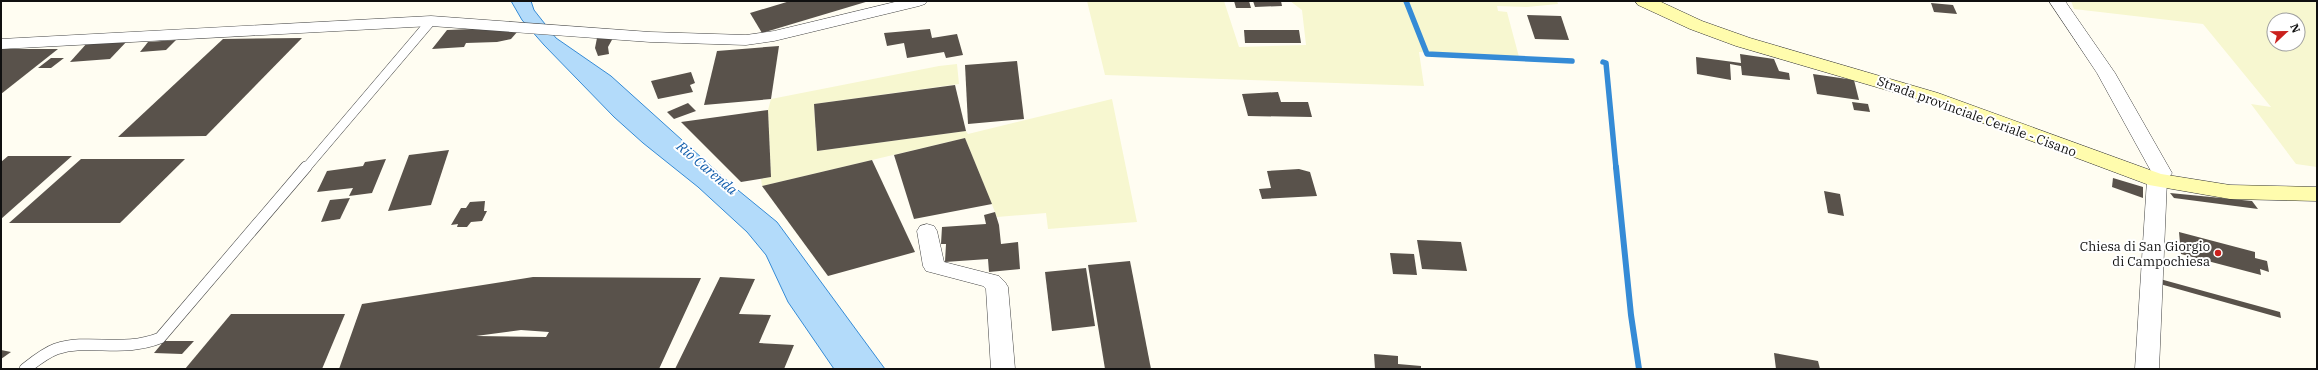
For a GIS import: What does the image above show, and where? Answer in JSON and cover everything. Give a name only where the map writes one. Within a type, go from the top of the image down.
[{"type":"main road","name":"Strada provinciale Ceriale - Cisano","points":[[1644,1],[1696,25],[1743,42],[1930,97],[2157,180],[2230,192],[2317,194]]},
{"type":"street","points":[[1,44],[431,21],[516,26],[650,37],[746,40],[774,36],[919,1]]},
{"type":"street","points":[[2057,1],[2106,73],[2162,173],[2157,180],[2147,369]]},
{"type":"street","points":[[927,231],[934,266],[991,281],[997,287],[1003,369]]},
{"type":"lane","points":[[25,369],[40,357],[57,349],[70,346],[130,347],[147,345],[160,338],[431,21]]},
{"type":"green space","points":[[1087,1],[1224,1],[1239,47],[1306,45],[1302,10],[1290,1],[1557,1],[1558,4],[1527,7],[1497,6],[1498,11],[1507,12],[1519,57],[1419,52],[1424,86],[1105,75]]},
{"type":"green space","points":[[2071,1],[2317,1],[2317,167],[2296,164],[2251,104],[2271,107],[2203,24],[2074,9]]},
{"type":"green space","points":[[957,64],[959,84],[814,104],[817,151],[966,131],[968,134],[1112,99],[1137,222],[1048,229],[1046,213],[997,217],[965,138],[762,186],[761,179],[771,177],[768,110],[771,99],[939,66]]},
{"type":"water","name":"Rio Carenda","points":[[511,1],[531,1],[534,10],[556,38],[611,76],[733,186],[777,222],[885,369],[834,369],[788,302],[766,255],[747,232],[698,187],[643,143],[614,117],[544,45],[522,20]]},
{"type":"building","points":[[790,1],[869,1],[762,33],[750,13]]},
{"type":"building","points":[[1234,1],[1249,1],[1251,8],[1236,8]]},
{"type":"building","points":[[1253,1],[1281,1],[1282,6],[1255,7]]},
{"type":"building","points":[[1931,3],[1953,5],[1957,14],[1934,12]]},
{"type":"building","points":[[1527,15],[1561,16],[1569,40],[1535,39]]},
{"type":"building","points":[[473,29],[518,31],[511,39],[497,42],[466,43],[464,47],[432,49],[447,30]]},
{"type":"building","points":[[930,29],[932,38],[957,34],[963,55],[946,58],[944,52],[907,58],[904,43],[887,46],[884,33]]},
{"type":"building","points":[[1244,30],[1299,30],[1301,43],[1245,43]]},
{"type":"building","points":[[302,38],[206,136],[118,137],[223,39]]},
{"type":"building","points":[[597,38],[613,38],[608,47],[609,54],[598,56],[595,48]]},
{"type":"building","points":[[129,39],[110,59],[70,62],[88,42]]},
{"type":"building","points":[[176,40],[166,50],[140,52],[148,42]]},
{"type":"building","points":[[779,46],[771,99],[704,105],[717,51]]},
{"type":"building","points":[[1,49],[58,49],[1,94]]},
{"type":"building","points":[[1740,54],[1774,59],[1779,71],[1789,73],[1790,80],[1742,75],[1741,66],[1730,64],[1731,80],[1697,74],[1696,57],[1741,63]]},
{"type":"building","points":[[51,58],[64,58],[51,68],[38,68]]},
{"type":"building","points":[[1017,61],[1024,119],[968,124],[965,65]]},
{"type":"building","points":[[691,72],[695,83],[690,85],[693,92],[658,99],[651,81]]},
{"type":"building","points":[[1813,74],[1854,80],[1859,100],[1817,94]]},
{"type":"building","points":[[955,85],[966,131],[817,151],[814,104]]},
{"type":"building","points":[[1278,92],[1281,102],[1308,102],[1312,117],[1248,116],[1242,94]]},
{"type":"building","points":[[1852,102],[1868,104],[1870,112],[1854,110]]},
{"type":"building","points":[[688,103],[696,111],[674,119],[667,112]]},
{"type":"building","points":[[768,110],[771,177],[741,182],[681,122]]},
{"type":"building","points":[[965,138],[992,204],[914,219],[894,155]]},
{"type":"building","points":[[449,150],[431,205],[388,211],[409,155]]},
{"type":"building","points":[[8,156],[72,156],[1,219],[1,162]]},
{"type":"building","points":[[81,159],[185,159],[120,223],[9,223]]},
{"type":"building","points":[[386,159],[372,193],[349,196],[353,188],[317,192],[327,171],[363,166],[365,162]]},
{"type":"building","points":[[872,160],[915,252],[828,276],[762,186]]},
{"type":"building","points":[[1299,169],[1310,172],[1317,196],[1262,199],[1259,189],[1271,188],[1267,171]]},
{"type":"building","points":[[2113,178],[2143,187],[2143,198],[2112,187]]},
{"type":"building","points":[[1824,191],[1840,194],[1844,216],[1828,213]]},
{"type":"building","points":[[2170,193],[2252,201],[2258,209],[2174,198]]},
{"type":"building","points":[[350,198],[340,219],[321,222],[330,200]]},
{"type":"building","points":[[485,201],[484,211],[487,211],[482,221],[471,222],[467,227],[457,227],[458,224],[451,225],[461,208],[466,208],[470,202]]},
{"type":"building","points":[[995,212],[999,225],[1001,244],[1018,242],[1020,269],[989,272],[988,259],[945,262],[946,244],[941,244],[942,227],[986,224],[984,215]]},
{"type":"building","name":"Chiesa di San Giorgio di Campochiesa","points":[[2179,232],[2255,252],[2255,258],[2267,261],[2269,272],[2260,269],[2261,275],[2181,254]]},
{"type":"building","points":[[1417,240],[1461,242],[1467,271],[1422,269]]},
{"type":"building","points":[[1390,253],[1414,254],[1417,275],[1393,274]]},
{"type":"building","points":[[1130,261],[1151,369],[1105,369],[1088,265]]},
{"type":"building","points":[[1086,268],[1095,326],[1052,331],[1045,272]]},
{"type":"building","points":[[533,277],[701,278],[659,369],[339,369],[362,304]],"holes":[[[521,330],[549,332],[546,337],[476,336]]]},
{"type":"building","points":[[720,277],[755,279],[739,314],[771,315],[759,343],[794,345],[784,369],[675,369]]},
{"type":"building","points":[[2160,279],[2280,312],[2281,318],[2160,284]]},
{"type":"building","points":[[231,314],[345,314],[322,369],[185,369]]},
{"type":"building","points":[[164,341],[194,341],[182,354],[154,353]]},
{"type":"building","points":[[1,350],[11,352],[1,359]]},
{"type":"building","points":[[1774,353],[1818,361],[1820,369],[1776,369]]},
{"type":"building","points":[[1374,354],[1398,356],[1398,364],[1421,366],[1421,369],[1375,369]]},
{"type":"waterway","points":[[1406,1],[1427,54],[1572,61]]},
{"type":"waterway","points":[[1603,62],[1606,63],[1616,168]]},
{"type":"waterway","points":[[1616,167],[1631,315],[1639,369]]},
{"type":"place","name":"Chiesa di San Giorgio di Campochiesa","points":[[2218,253]]}]
